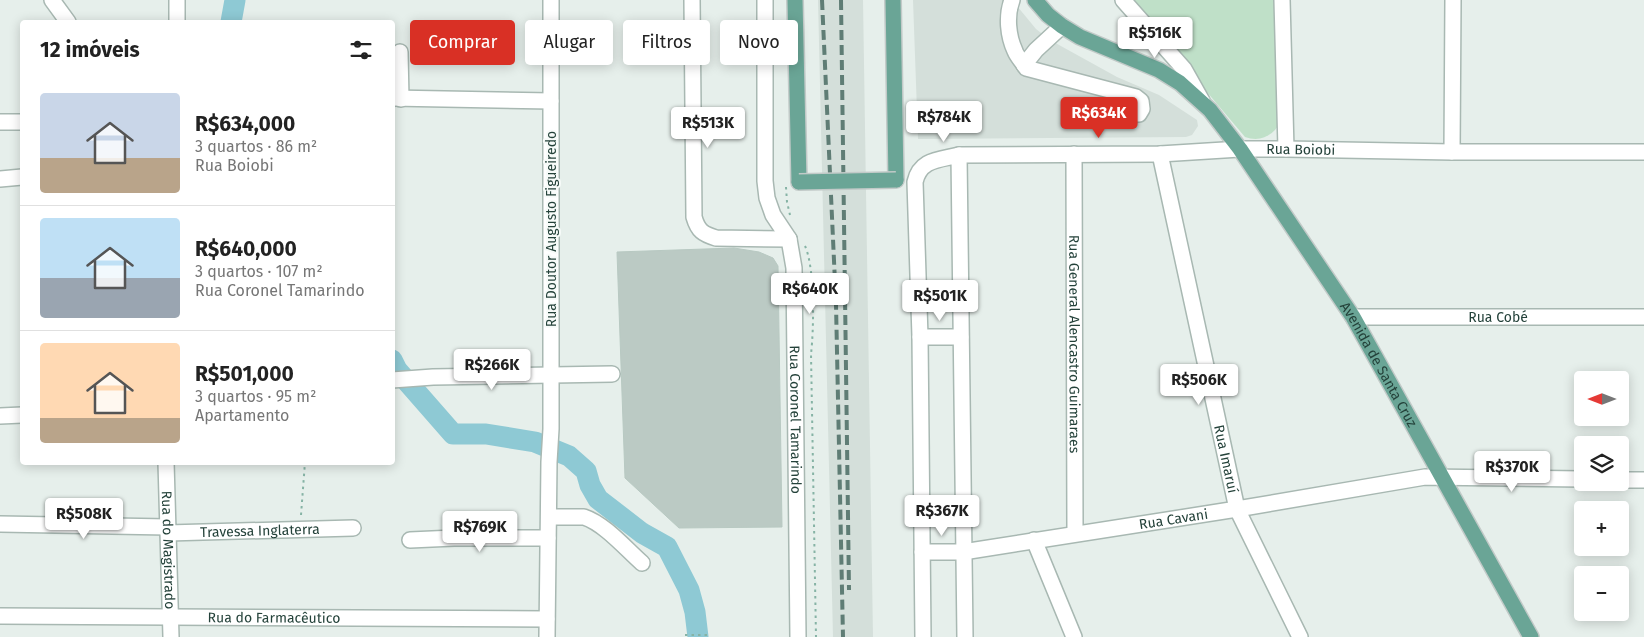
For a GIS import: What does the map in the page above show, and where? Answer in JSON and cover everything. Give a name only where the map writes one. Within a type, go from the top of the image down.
[{"type":"main road","points":[[795,0],[800,182],[896,180],[893,0]]},
{"type":"main road","name":"Avenida de Santa Cruz","points":[[1035,0],[1048,15],[1080,37],[1159,70],[1180,83],[1204,105],[1240,149],[1353,316],[1531,637]]},
{"type":"street","points":[[52,0],[67,20]]},
{"type":"street","points":[[177,0],[177,20]]},
{"type":"street","name":"Rua Doutor Augusto Figueiredo","points":[[547,637],[551,429],[552,0]]},
{"type":"street","points":[[692,0],[694,217],[697,227],[706,234],[716,238],[788,239]]},
{"type":"street","name":"Rua Coronel Tamarindo","points":[[765,0],[766,190],[773,215],[788,239],[794,268],[798,637]]},
{"type":"street","points":[[1012,0],[1008,28],[1015,52],[1026,68],[1136,97],[1141,101],[1142,109],[1139,114],[1070,111]]},
{"type":"street","name":"Avenida de Santa Cruz","points":[[1123,0],[1184,69],[1204,105]]},
{"type":"street","points":[[1282,0],[1286,149]]},
{"type":"street","points":[[1452,152],[1453,0]]},
{"type":"street","points":[[1024,65],[1036,50],[1062,26]]},
{"type":"street","points":[[400,52],[397,98],[551,101]]},
{"type":"street","points":[[0,122],[20,122]]},
{"type":"street","name":"Rua Boiobi","points":[[923,637],[920,337],[915,182],[917,174],[923,166],[959,155],[1160,154],[1240,149],[1644,152]]},
{"type":"street","name":"Rua General Alencastro Guimaraes","points":[[1074,154],[1075,533]]},
{"type":"street","name":"Rua Imaruí","points":[[1160,154],[1237,509],[1300,637]]},
{"type":"street","points":[[959,155],[965,637]]},
{"type":"street","points":[[0,179],[20,177]]},
{"type":"street","name":"Rua Cobé","points":[[1353,316],[1644,317]]},
{"type":"street","points":[[920,337],[961,337]]},
{"type":"street","points":[[395,380],[433,377],[612,374]]},
{"type":"street","points":[[0,416],[20,415]]},
{"type":"street","name":"Rua do Magistrado","points":[[166,465],[172,617],[171,637]]},
{"type":"street","name":"Rua Cavani","points":[[922,552],[963,552],[1425,477],[1574,479]]},
{"type":"street","points":[[1629,480],[1644,480]]},
{"type":"street","points":[[549,517],[584,517],[590,519],[609,533],[642,563]]},
{"type":"street","name":"Travessa Inglaterra","points":[[0,524],[168,530],[353,528]]},
{"type":"street","points":[[410,540],[548,538]]},
{"type":"street","points":[[1034,540],[1074,637]]},
{"type":"street","name":"Rua do Farmacêutico","points":[[0,616],[548,619]]},
{"type":"path","points":[[300,529],[305,465]]},
{"type":"path","points":[[685,635],[707,635]]},
{"type":"shaded area","points":[[818,0],[863,0],[873,637],[833,637]]},
{"type":"shaded area","points":[[913,0],[1012,0],[1036,29],[1050,40],[1117,77],[1159,95],[1197,120],[1198,126],[1192,135],[1186,137],[918,139]]},
{"type":"green space","points":[[1129,0],[1276,0],[1279,124],[1273,132],[1260,139],[1245,137]]},
{"type":"building","points":[[734,248],[759,252],[773,258],[778,266],[782,527],[679,528],[625,478],[617,252]]},
{"type":"waterway","points":[[231,20],[235,0]]},
{"type":"waterway","points":[[395,366],[453,434],[486,434],[535,442],[569,456],[586,471],[590,485],[598,499],[642,533],[667,547],[689,590],[695,612],[698,637]]},
{"type":"railway","points":[[822,0],[836,304],[843,637]]},
{"type":"railway","points":[[841,0],[849,590]]}]
